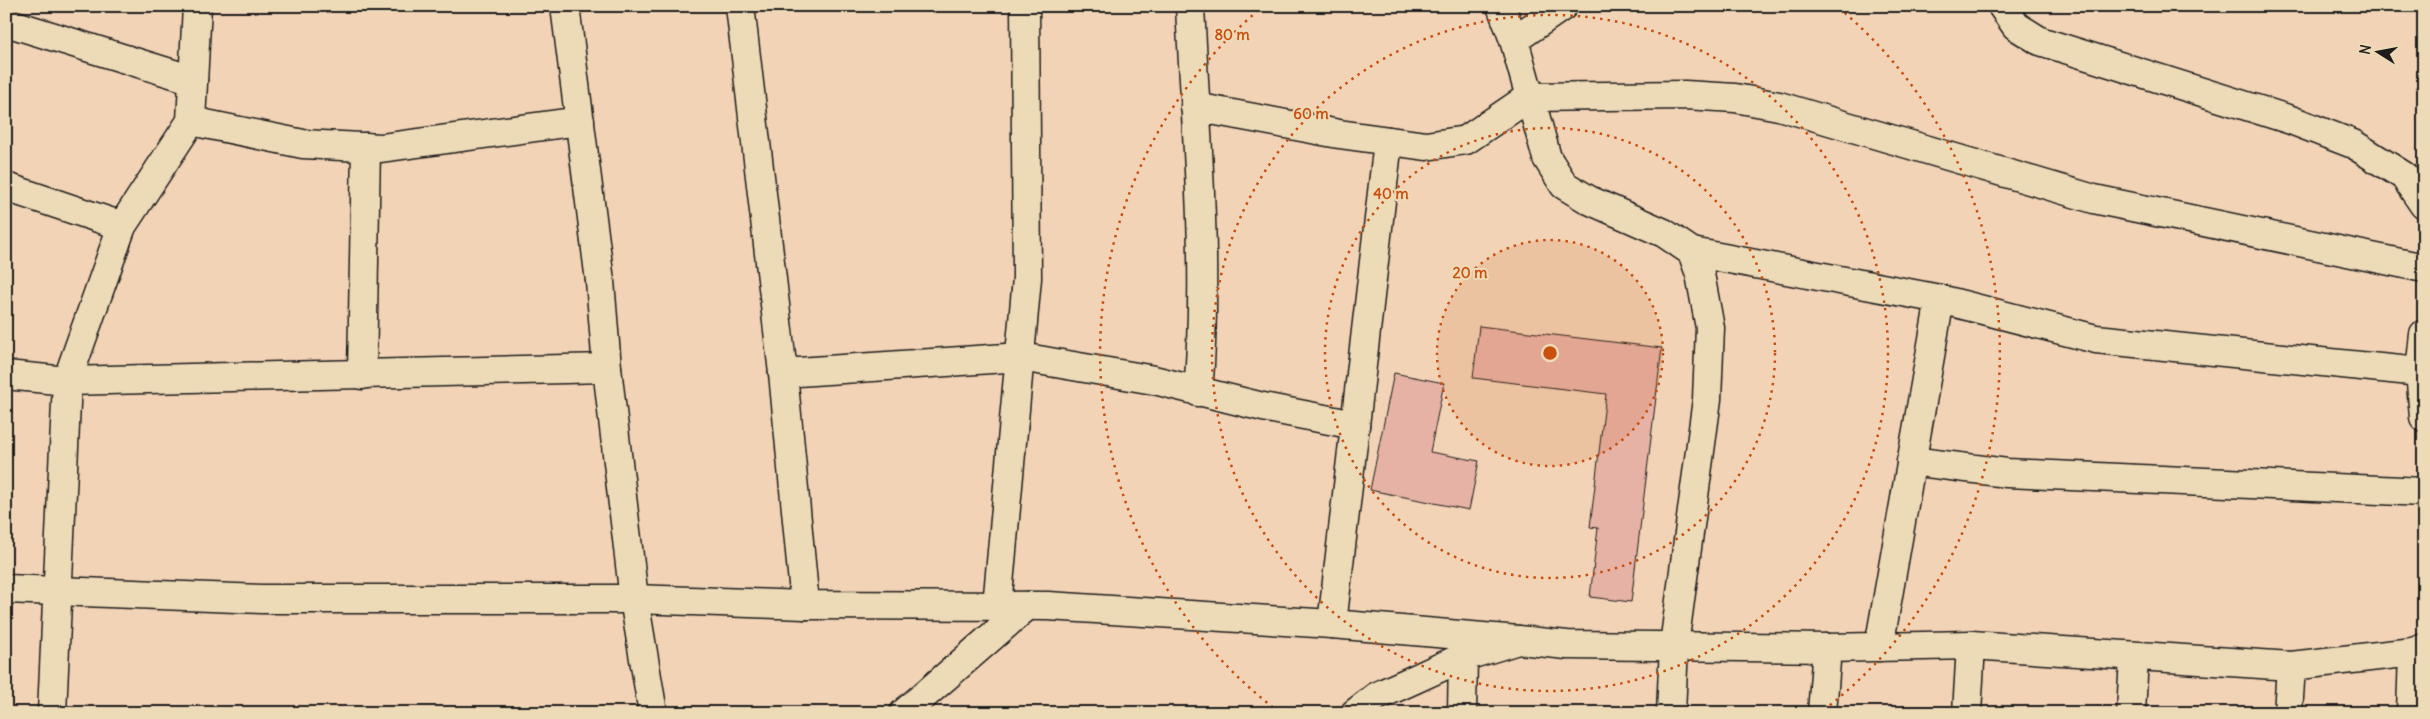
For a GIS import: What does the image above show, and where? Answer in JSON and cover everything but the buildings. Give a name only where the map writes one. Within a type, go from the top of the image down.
[{"type":"street","points":[[52,713],[56,591],[67,381],[122,226],[191,121],[197,6]]},
{"type":"street","points":[[564,6],[600,281],[607,368],[634,599],[653,713]]},
{"type":"street","points":[[740,6],[783,373],[805,605]]},
{"type":"street","points":[[997,606],[1027,278],[1025,6]]},
{"type":"street","points":[[1190,6],[1204,275],[1202,344],[1198,392]]},
{"type":"street","points":[[1501,6],[1514,40],[1547,158],[1564,185],[1589,200],[1664,233],[1692,252],[1940,299],[2096,339],[2420,372]]},
{"type":"street","points":[[1514,40],[1563,6]]},
{"type":"street","points":[[2002,6],[2016,26],[2040,40],[2283,117],[2353,144],[2404,176],[2424,205]]},
{"type":"street","points":[[6,22],[193,80]]},
{"type":"street","points":[[1195,107],[1339,134],[1426,146],[1466,140],[1529,97],[1685,95],[1735,98],[1788,109],[2094,199],[2424,268]]},
{"type":"street","points":[[191,121],[303,144],[380,148],[580,121]]},
{"type":"street","points":[[1332,624],[1388,141]]},
{"type":"street","points":[[362,375],[366,147]]},
{"type":"street","points":[[6,187],[122,226]]},
{"type":"street","points":[[1671,713],[1674,645],[1708,381],[1710,328],[1700,274],[1692,252]]},
{"type":"street","points":[[1879,647],[1940,299]]},
{"type":"street","points":[[2424,334],[2420,372],[2424,417]]},
{"type":"street","points":[[783,373],[1021,357],[1154,380],[1198,392],[1355,425]]},
{"type":"street","points":[[6,375],[67,381],[607,368]]},
{"type":"street","points":[[1911,461],[2008,473],[2424,492]]},
{"type":"street","points":[[6,589],[262,599],[634,599],[805,605],[1027,606],[1332,624],[1568,645],[1827,648],[1971,645],[2290,666],[2418,650],[2411,713]]},
{"type":"street","points":[[904,713],[1027,606]]},
{"type":"street","points":[[1355,713],[1377,696],[1464,657],[1518,640]]},
{"type":"street","points":[[1967,713],[1971,645]]},
{"type":"street","points":[[1822,713],[1827,648]]},
{"type":"street","points":[[1462,713],[1464,657]]},
{"type":"street","points":[[2131,713],[2134,657]]},
{"type":"street","points":[[2288,713],[2290,666]]}]
